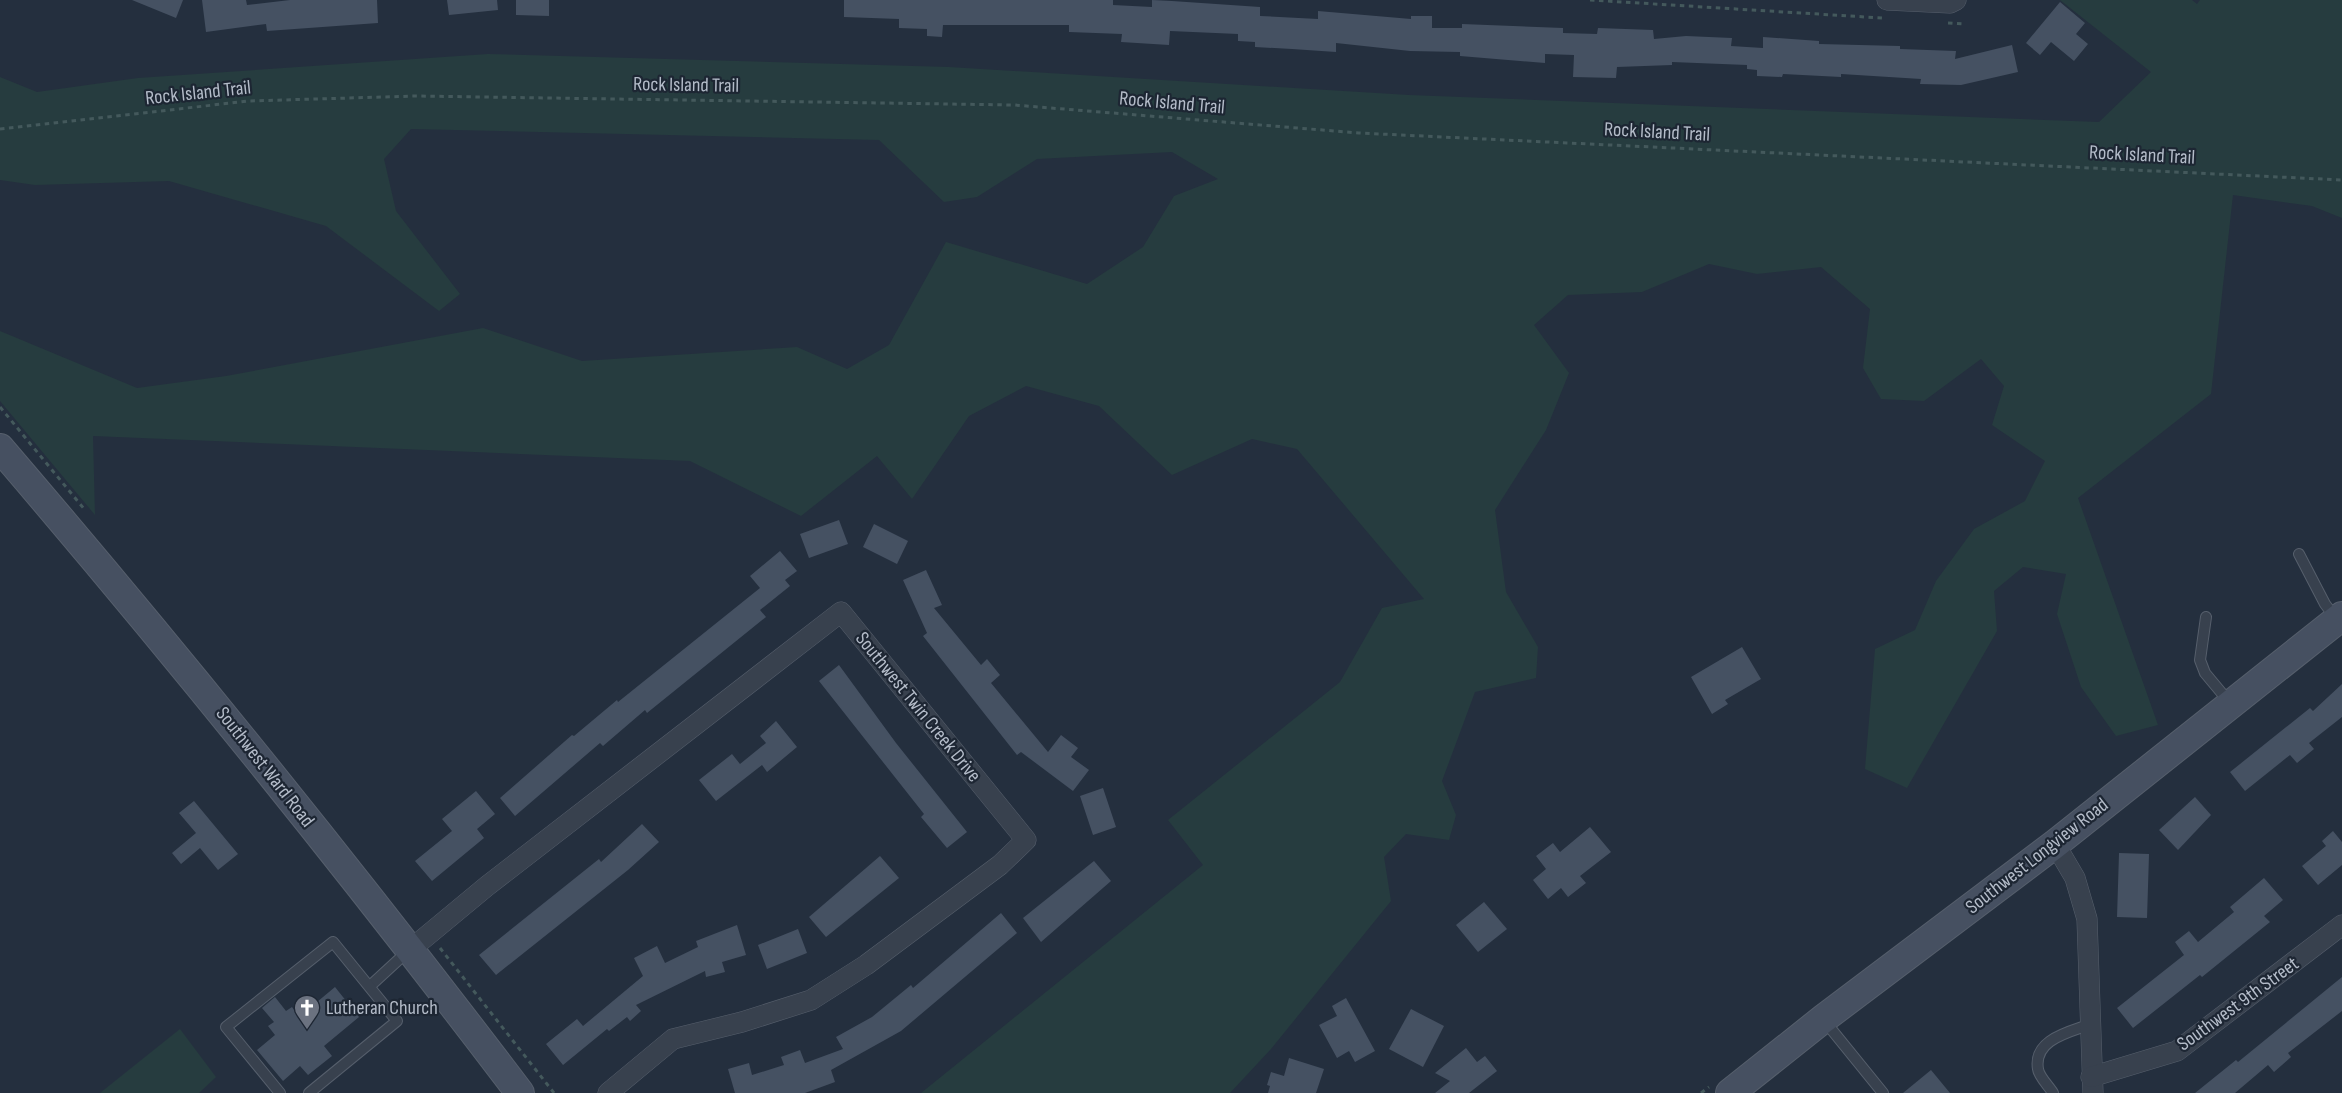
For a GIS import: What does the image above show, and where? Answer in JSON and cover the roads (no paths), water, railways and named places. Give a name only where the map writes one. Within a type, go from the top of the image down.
[{"type":"main road","name":"Southwest Ward Road","points":[[0,448],[221,712],[411,949],[520,1093]]},
{"type":"main road","name":"Southwest Longview Road","points":[[1730,1093],[1822,1019],[2055,844],[2340,618]]},
{"type":"street","points":[[1885,9],[1950,3],[1956,0]]},
{"type":"street","name":"Southwest Twin Creek Drive","points":[[411,949],[487,886],[841,612],[1026,840],[1000,865],[876,958],[811,1000],[742,1022],[673,1039],[608,1093]]},
{"type":"street","points":[[2055,844],[2075,878],[2087,919],[2092,1085]]},
{"type":"street","name":"Southwest 9th Street","points":[[2092,1085],[2177,1051],[2342,925]]},
{"type":"lane","points":[[2299,554],[2325,604],[2340,618]]},
{"type":"lane","points":[[2206,617],[2200,660],[2205,673],[2231,705]]},
{"type":"lane","points":[[280,1093],[226,1027],[333,942],[397,1021],[309,1093]]},
{"type":"lane","points":[[370,986],[411,949]]},
{"type":"lane","points":[[1822,1019],[1883,1093]]},
{"type":"lane","points":[[2053,1093],[2038,1071],[2038,1057],[2044,1045],[2055,1038],[2091,1024]]},
{"type":"place","name":"Lutheran Church","points":[[307,1031]]}]
